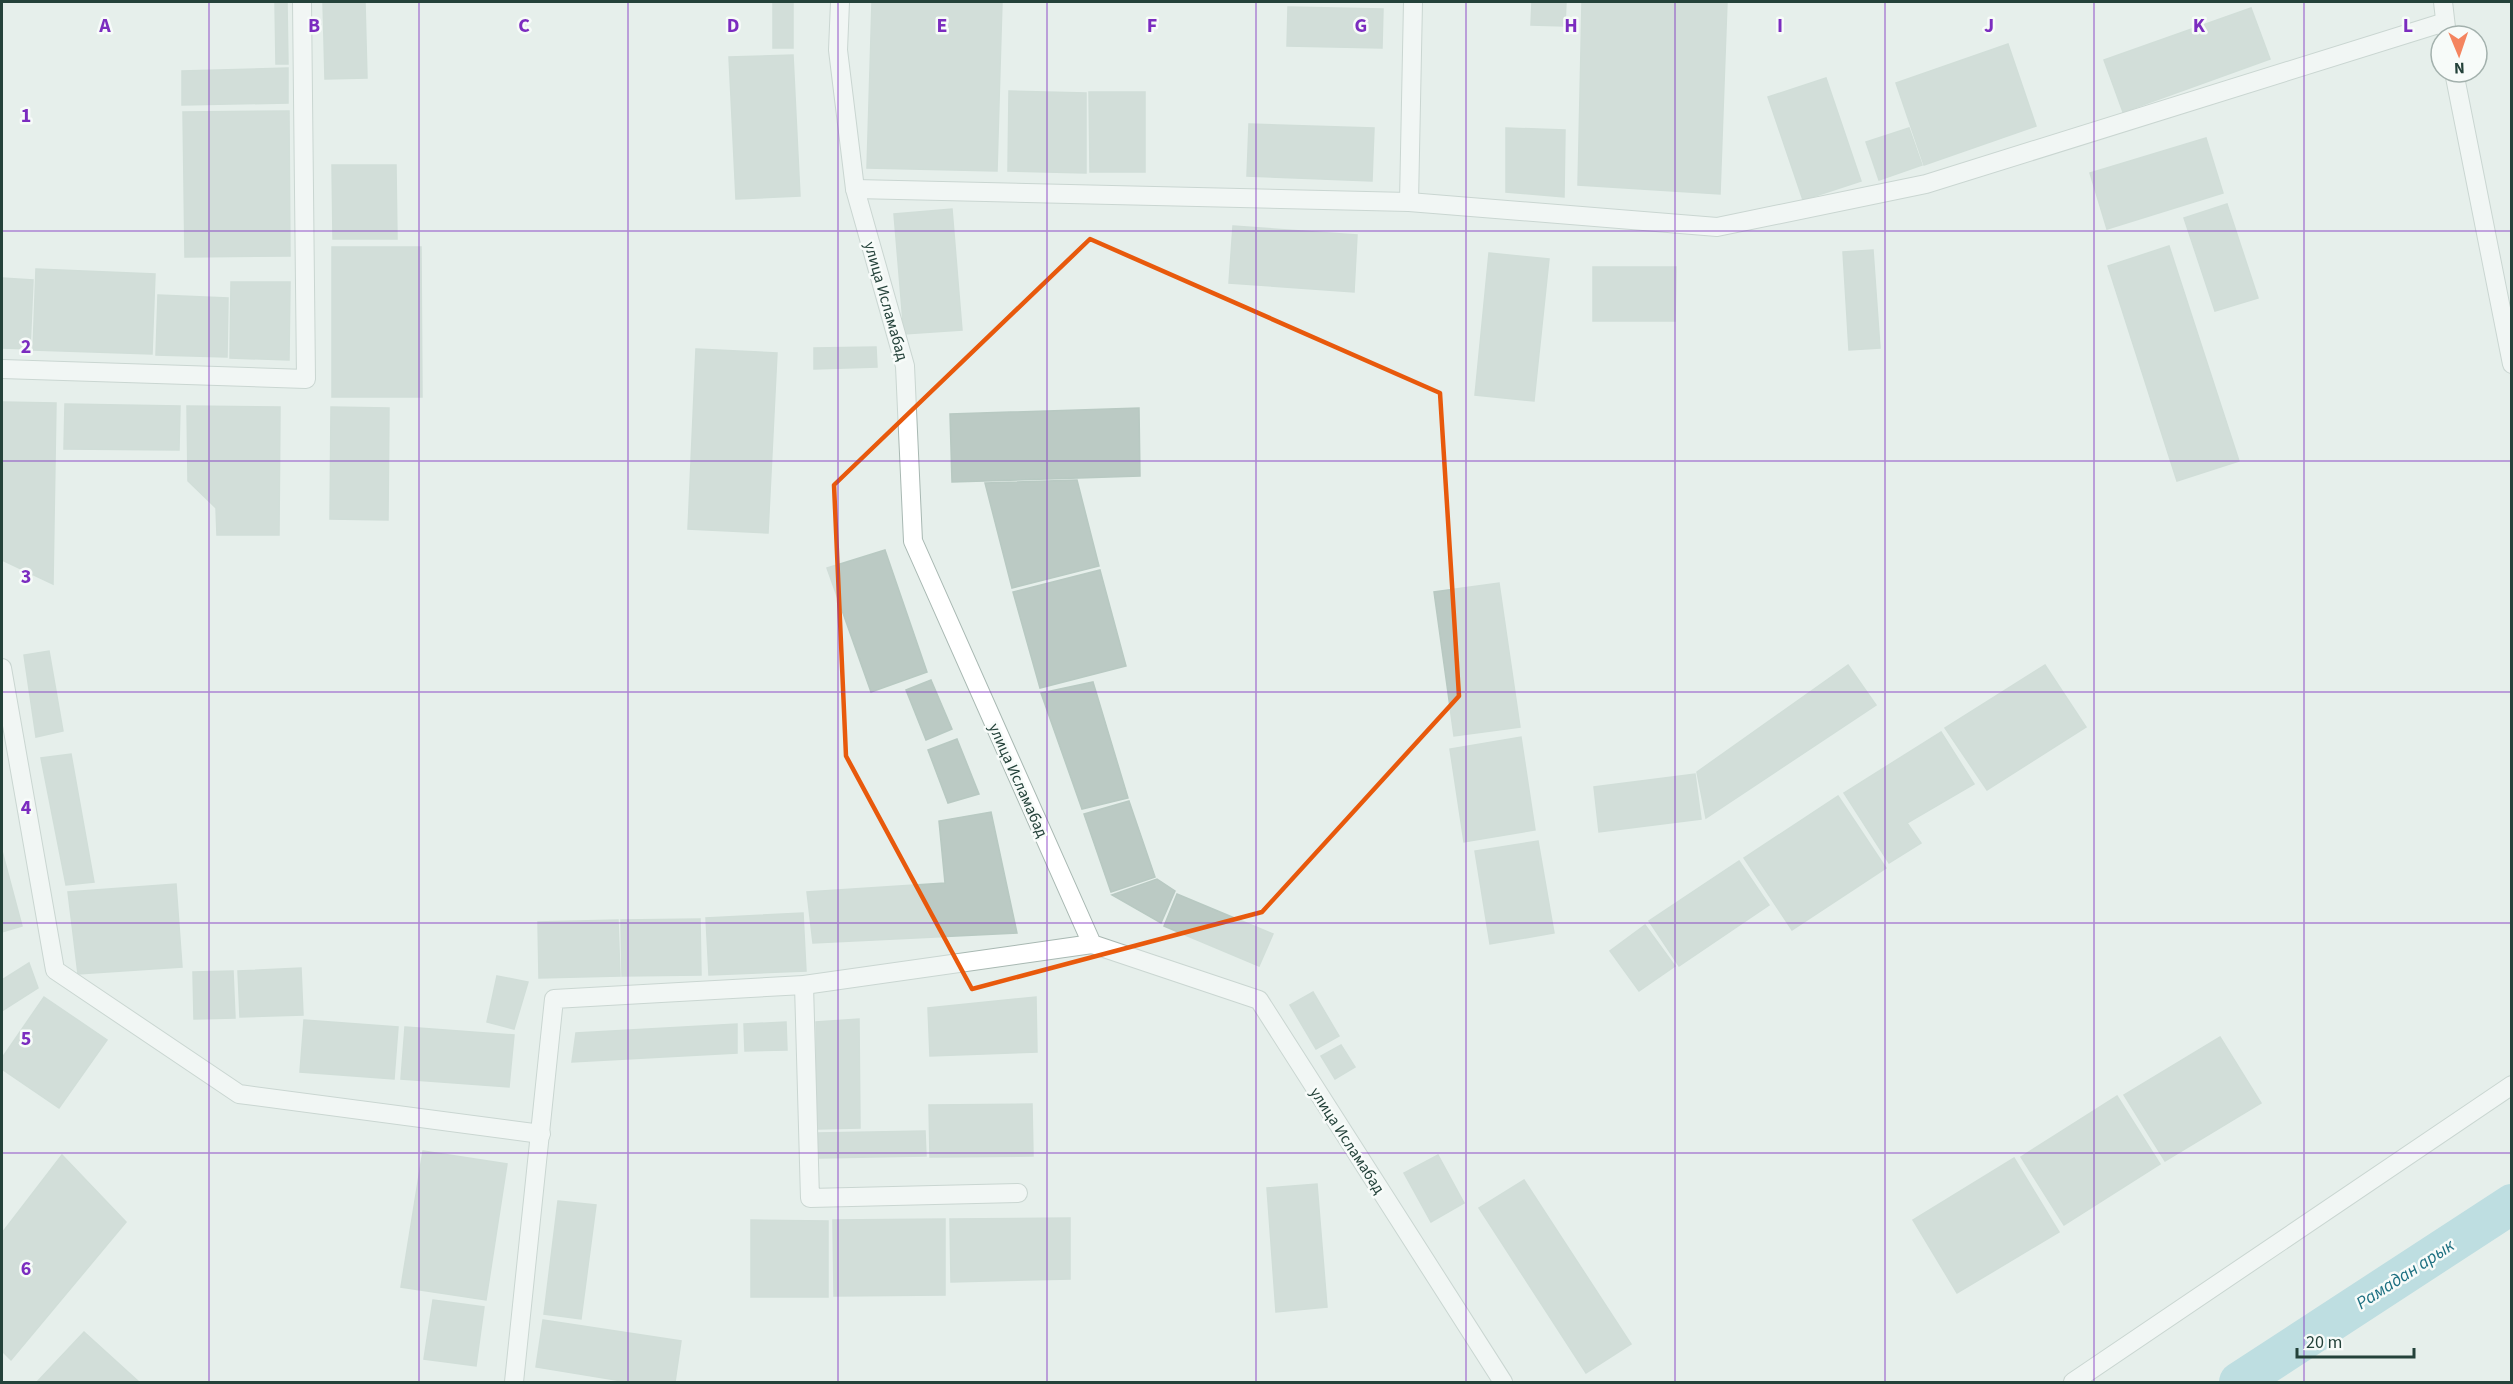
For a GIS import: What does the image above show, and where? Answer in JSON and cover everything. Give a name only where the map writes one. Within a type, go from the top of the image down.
[{"type":"street","points":[[2,369],[306,379],[302,2]]},
{"type":"street","name":"улица Исламабад","points":[[840,2],[838,50],[855,189],[906,366],[913,541],[1092,944],[1259,1000],[1503,1383]]},
{"type":"street","points":[[1409,202],[1413,2]]},
{"type":"street","points":[[2443,2],[2445,24]]},
{"type":"street","points":[[855,189],[1409,202],[1717,227],[1926,184],[2429,34]]},
{"type":"street","points":[[2456,84],[2511,364]]},
{"type":"street","points":[[2,668],[55,970],[239,1094],[542,1134]]},
{"type":"street","points":[[514,1383],[542,1134],[554,999],[804,985],[1092,944]]},
{"type":"street","points":[[804,985],[810,1198],[1018,1193]]},
{"type":"street","points":[[2073,1383],[2511,1085]]},
{"type":"highlighted area","points":[[1090,239],[1440,393],[1459,696],[1262,912],[972,989],[846,756],[834,485]]},
{"type":"building","points":[[275,2],[287,2],[288,64],[276,64]]},
{"type":"building","points":[[323,2],[365,2],[367,78],[325,79]]},
{"type":"building","points":[[773,2],[793,2],[793,48],[773,48]]},
{"type":"building","points":[[872,2],[1002,2],[997,171],[867,168]]},
{"type":"building","points":[[1532,2],[1566,2],[1565,26],[1531,25]]},
{"type":"building","points":[[1582,2],[1727,2],[1720,194],[1578,185]]},
{"type":"building","points":[[1288,7],[1383,9],[1382,48],[1287,46]]},
{"type":"building","points":[[2251,8],[2270,59],[2123,112],[2104,60]]},
{"type":"building","points":[[2008,44],[2036,126],[1924,165],[1896,83]]},
{"type":"building","points":[[793,55],[800,196],[736,199],[729,57]]},
{"type":"building","points":[[288,68],[288,103],[182,105],[182,71]]},
{"type":"building","points":[[1826,78],[1861,181],[1803,200],[1768,97]]},
{"type":"building","points":[[1009,91],[1086,93],[1086,173],[1008,171]]},
{"type":"building","points":[[1089,92],[1145,92],[1145,172],[1090,172]]},
{"type":"building","points":[[289,111],[290,256],[185,257],[183,112]]},
{"type":"building","points":[[1249,124],[1374,128],[1372,181],[1247,176]]},
{"type":"building","points":[[1506,128],[1565,130],[1564,197],[1506,192]]},
{"type":"building","points":[[1909,128],[1922,165],[1879,180],[1866,142]]},
{"type":"building","points":[[2206,138],[2223,193],[2107,229],[2090,173]]},
{"type":"building","points":[[332,165],[396,165],[397,239],[333,239]]},
{"type":"building","points":[[2227,204],[2258,298],[2215,311],[2184,218]]},
{"type":"building","points":[[952,209],[962,330],[904,334],[894,214]]},
{"type":"building","points":[[1233,226],[1357,235],[1354,292],[1229,283]]},
{"type":"building","points":[[2169,246],[2239,461],[2177,481],[2108,266]]},
{"type":"building","points":[[332,247],[421,247],[422,397],[332,397]]},
{"type":"building","points":[[1873,250],[1880,348],[1849,350],[1843,252]]},
{"type":"building","points":[[1489,253],[1549,259],[1534,401],[1475,395]]},
{"type":"building","points":[[1593,267],[1676,267],[1675,321],[1593,321]]},
{"type":"building","points":[[36,269],[155,274],[152,354],[33,350]]},
{"type":"building","points":[[2,278],[33,280],[30,349],[2,348]]},
{"type":"building","points":[[231,282],[290,282],[289,360],[230,358]]},
{"type":"building","points":[[158,295],[228,298],[227,357],[156,355]]},
{"type":"building","points":[[876,347],[877,367],[814,369],[814,348]]},
{"type":"building","points":[[696,349],[777,353],[768,533],[688,529]]},
{"type":"building","points":[[2,402],[56,403],[53,584],[2,560]]},
{"type":"building","points":[[65,404],[180,406],[179,450],[64,449]]},
{"type":"building","points":[[187,406],[280,407],[279,535],[217,535],[216,508],[188,481]]},
{"type":"building","points":[[331,407],[389,408],[388,520],[330,519]]},
{"type":"building","points":[[1139,408],[1140,476],[952,482],[950,414]]},
{"type":"building","points":[[1077,480],[1099,566],[1012,588],[985,483]]},
{"type":"building","points":[[885,550],[927,672],[871,692],[827,568]]},
{"type":"building","points":[[1100,570],[1126,666],[1040,688],[1013,592]]},
{"type":"building","points":[[1499,583],[1520,727],[1454,736],[1434,592]]},
{"type":"building","points":[[49,651],[63,731],[36,737],[24,655]]},
{"type":"building","points":[[1848,665],[1876,705],[1706,818],[1697,772]]},
{"type":"building","points":[[2045,665],[2086,727],[1987,790],[1945,728]]},
{"type":"building","points":[[931,680],[952,729],[926,740],[906,690]]},
{"type":"building","points":[[1093,682],[1128,798],[1082,809],[1041,693]]},
{"type":"building","points":[[1941,732],[1974,784],[1907,823],[1921,843],[1889,863],[1844,793]]},
{"type":"building","points":[[1521,737],[1535,830],[1464,842],[1450,749]]},
{"type":"building","points":[[957,739],[979,794],[948,803],[928,750]]},
{"type":"building","points":[[71,754],[94,882],[66,885],[41,758]]},
{"type":"building","points":[[1695,774],[1701,819],[1599,832],[1594,787]]},
{"type":"building","points":[[1838,796],[1886,868],[1792,930],[1744,858]]},
{"type":"building","points":[[1129,801],[1155,877],[1111,892],[1084,814]]},
{"type":"building","points":[[991,812],[1017,933],[813,943],[807,892],[945,883],[939,821]]},
{"type":"building","points":[[1538,841],[1554,933],[1490,944],[1475,851]]},
{"type":"building","points":[[2,851],[22,926],[2,932]]},
{"type":"building","points":[[1739,861],[1769,905],[1679,966],[1649,921]]},
{"type":"building","points":[[1157,879],[1175,891],[1161,923],[1112,895]]},
{"type":"building","points":[[176,884],[182,967],[78,974],[68,892]]},
{"type":"building","points":[[1177,894],[1273,934],[1259,966],[1164,926]]},
{"type":"building","points":[[803,913],[806,971],[709,975],[706,918]]},
{"type":"building","points":[[700,919],[701,975],[622,976],[621,920]]},
{"type":"building","points":[[618,920],[620,976],[539,978],[538,922]]},
{"type":"building","points":[[1645,925],[1675,966],[1639,991],[1610,951]]},
{"type":"building","points":[[29,963],[38,988],[2,1011],[2,980]]},
{"type":"building","points":[[301,968],[303,1015],[240,1017],[238,971]]},
{"type":"building","points":[[233,971],[235,1018],[194,1019],[193,972]]},
{"type":"building","points":[[497,976],[528,982],[514,1029],[487,1022]]},
{"type":"building","points":[[1313,992],[1339,1036],[1316,1049],[1290,1005]]},
{"type":"building","points":[[44,997],[107,1040],[59,1108],[2,1069],[2,1058]]},
{"type":"building","points":[[1036,997],[1037,1052],[930,1056],[928,1008]]},
{"type":"building","points":[[859,1019],[860,1128],[817,1129],[816,1022]]},
{"type":"building","points":[[304,1020],[398,1027],[394,1079],[300,1072]]},
{"type":"building","points":[[786,1022],[787,1050],[745,1051],[744,1024]]},
{"type":"building","points":[[737,1024],[737,1053],[572,1062],[576,1033]]},
{"type":"building","points":[[405,1027],[514,1035],[509,1087],[401,1079]]},
{"type":"building","points":[[2220,1037],[2261,1103],[2165,1161],[2124,1095]]},
{"type":"building","points":[[1341,1045],[1355,1067],[1335,1079],[1321,1056]]},
{"type":"building","points":[[2117,1096],[2160,1164],[2064,1225],[2021,1157]]},
{"type":"building","points":[[1032,1104],[1033,1156],[930,1157],[929,1105]]},
{"type":"building","points":[[925,1131],[926,1156],[818,1158],[818,1133]]},
{"type":"building","points":[[423,1151],[507,1164],[486,1300],[401,1287]]},
{"type":"building","points":[[62,1155],[126,1222],[11,1360],[2,1351],[2,1233]]},
{"type":"building","points":[[1438,1155],[1464,1203],[1431,1222],[1404,1173]]},
{"type":"building","points":[[2014,1158],[2059,1232],[1957,1293],[1913,1220]]},
{"type":"building","points":[[1524,1180],[1631,1344],[1586,1373],[1479,1208]]},
{"type":"building","points":[[1317,1184],[1327,1307],[1276,1312],[1267,1188]]},
{"type":"building","points":[[558,1201],[596,1205],[581,1319],[544,1314]]},
{"type":"building","points":[[1070,1218],[1070,1279],[951,1282],[950,1219]]},
{"type":"building","points":[[945,1219],[945,1295],[834,1296],[833,1220]]},
{"type":"building","points":[[751,1220],[828,1221],[828,1297],[751,1297]]},
{"type":"building","points":[[433,1300],[484,1307],[476,1366],[424,1359]]},
{"type":"building","points":[[543,1320],[681,1341],[675,1382],[628,1382],[536,1367]]},
{"type":"building","points":[[84,1332],[139,1382],[37,1382]]},
{"type":"waterway","name":"Рамадан арык","points":[[2239,1382],[2512,1204]]}]
